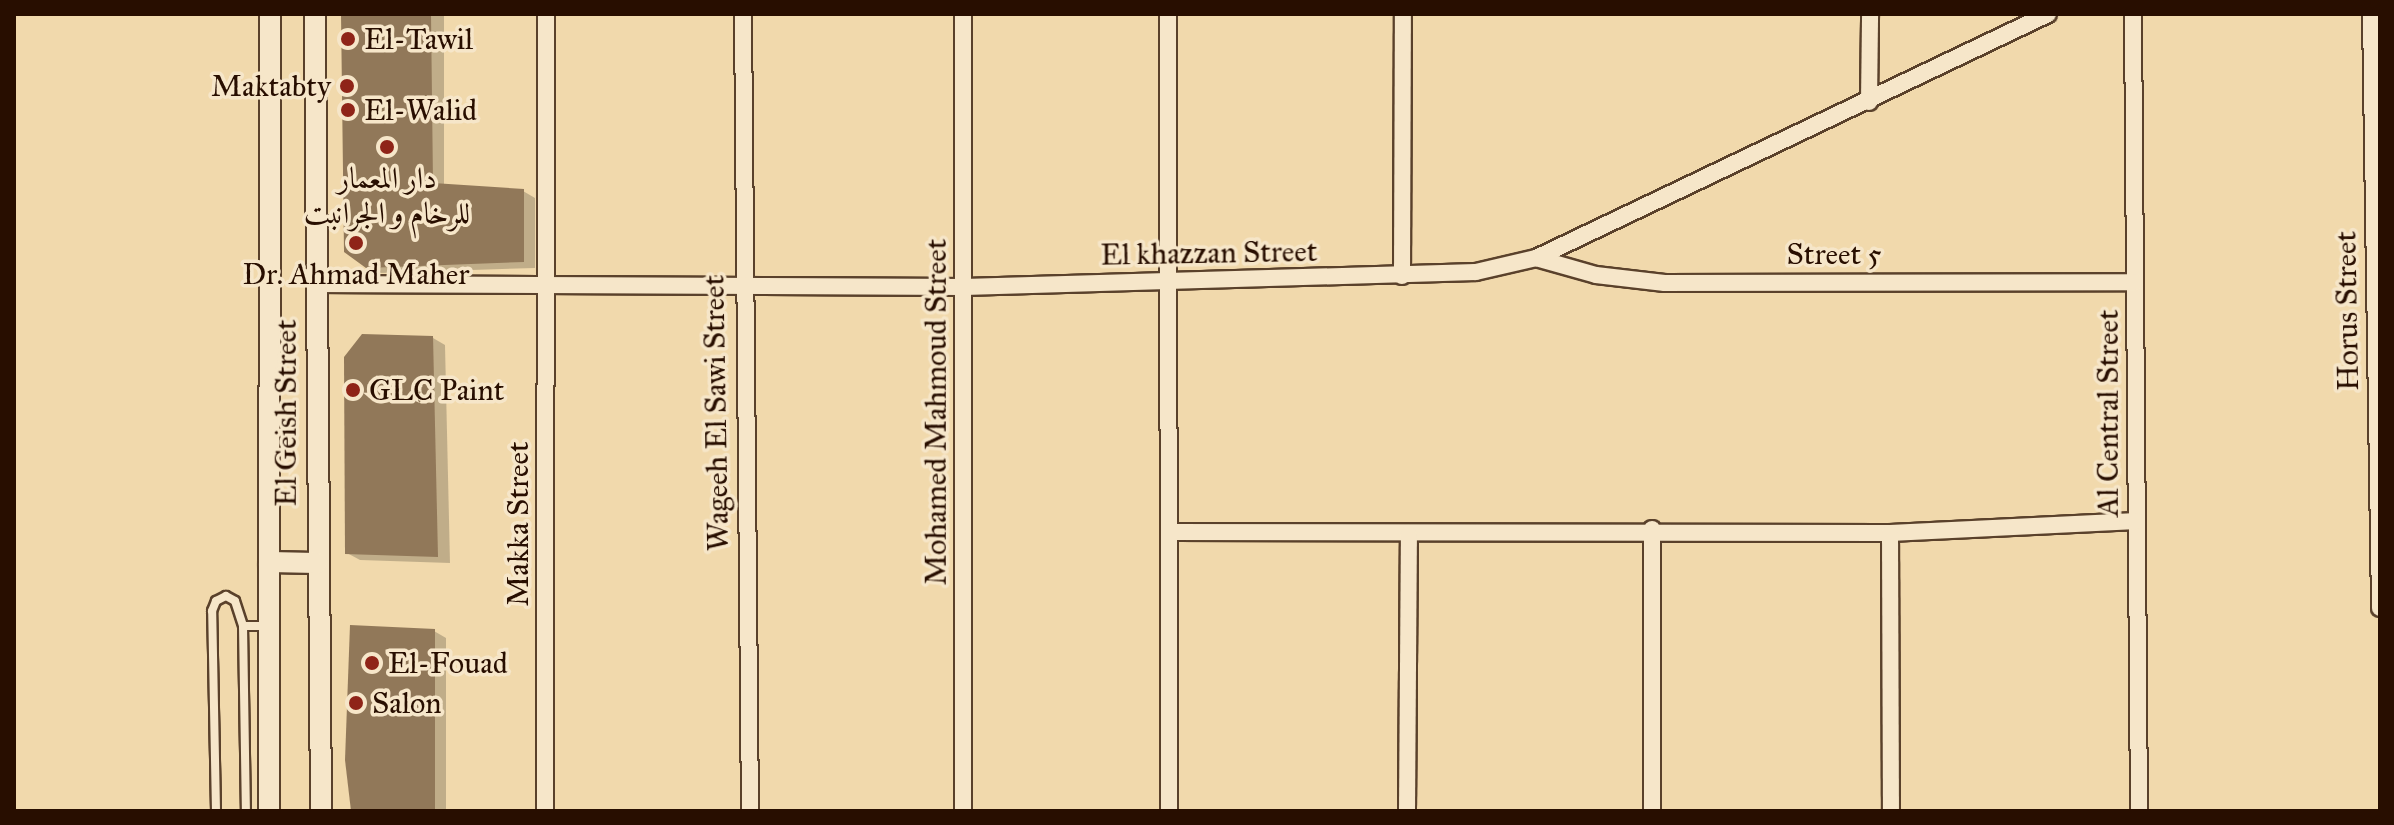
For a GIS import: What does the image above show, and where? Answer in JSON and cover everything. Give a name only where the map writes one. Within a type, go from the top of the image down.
[{"type":"street","name":"El Geish Street","points":[[269,811],[270,14]]},
{"type":"street","name":"El Geish Street","points":[[315,14],[321,811]]},
{"type":"street","name":"Makka Street","points":[[545,811],[546,14]]},
{"type":"street","name":"Wageeh El Sawi Street","points":[[743,14],[742,285],[750,811]]},
{"type":"street","name":"Mohamed Mahmoud Street","points":[[963,14],[963,811]]},
{"type":"street","points":[[1168,14],[1169,811]]},
{"type":"street","points":[[1402,276],[1403,18],[1419,14]]},
{"type":"street","points":[[1869,102],[1870,14]]},
{"type":"street","name":"El khazzan Street","points":[[315,284],[964,287],[1476,272],[1536,258],[1869,102],[2048,14]]},
{"type":"street","name":"Al Central Street","points":[[2133,14],[2139,811]]},
{"type":"street","name":"Horus Street","points":[[2371,14],[2380,608]]},
{"type":"street","name":"Street 5","points":[[1536,258],[1596,275],[1665,283],[2135,282]]},
{"type":"street","points":[[1169,532],[1409,535],[1652,529],[1890,533],[2137,521]]},
{"type":"street","points":[[1652,529],[1652,811]]},
{"type":"street","points":[[1890,533],[1891,811]]},
{"type":"street","points":[[1407,811],[1409,535]]},
{"type":"street","points":[[269,562],[317,563]]},
{"type":"lane","points":[[216,811],[216,601],[226,596],[235,601],[243,626],[246,811]]},
{"type":"lane","points":[[243,626],[269,626]]},
{"type":"building","points":[[341,14],[431,14],[433,183],[524,189],[524,262],[366,268],[344,252]]},
{"type":"building","points":[[362,334],[433,336],[438,557],[345,554],[344,357]]},
{"type":"building","points":[[350,625],[435,629],[435,811],[351,811],[345,760]]},
{"type":"place","name":"El-Tawil","points":[[348,39]]},
{"type":"place","name":"Maktabty","points":[[347,86]]},
{"type":"place","name":"El-Walid","points":[[348,110]]},
{"type":"place","name":"دار المعمار للرخام و الجرانبت","points":[[387,147]]},
{"type":"place","name":"Dr. Ahmad Maher","points":[[356,243]]},
{"type":"place","name":"GLC Paint","points":[[353,390]]},
{"type":"place","name":"El-Fouad","points":[[372,663]]},
{"type":"place","name":"Salon","points":[[356,703]]}]
